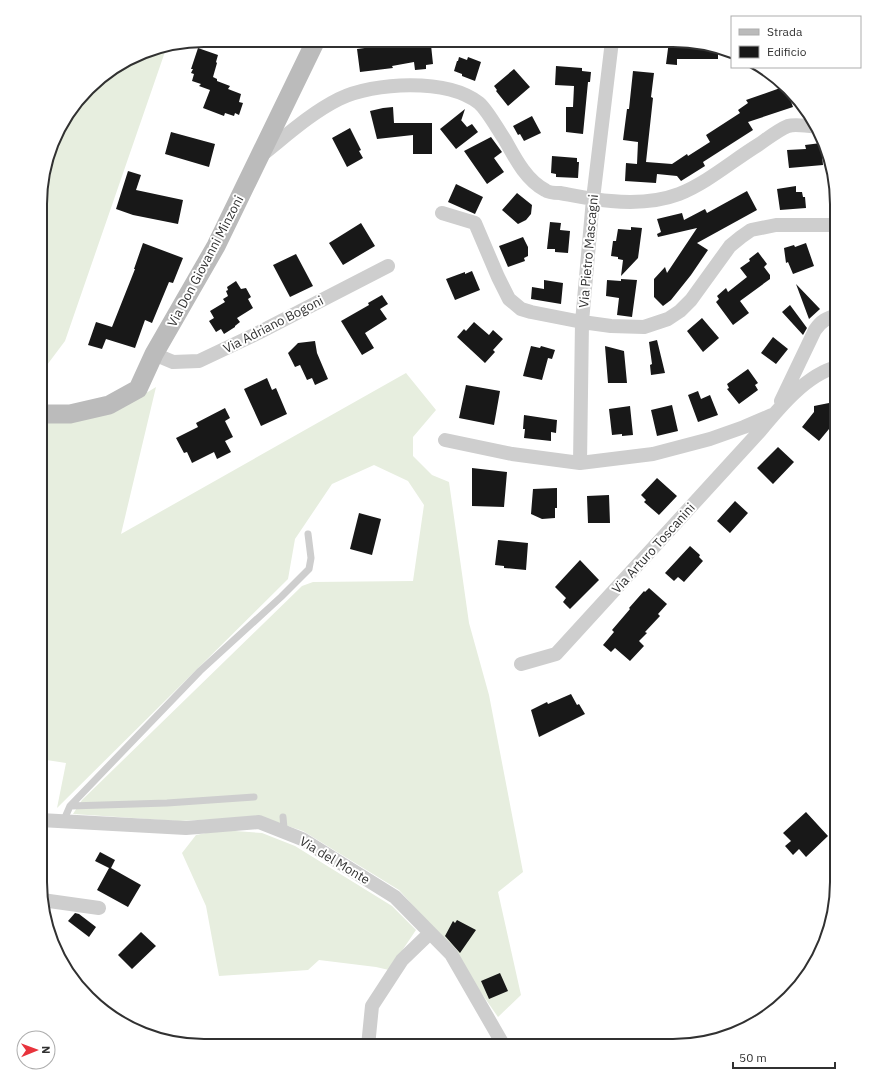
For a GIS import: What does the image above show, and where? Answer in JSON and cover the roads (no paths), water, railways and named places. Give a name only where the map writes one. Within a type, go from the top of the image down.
[{"type":"street","name":"Via Don Giovanni Minzoni","points":[[47,414],[70,414],[109,405],[138,389],[154,354],[216,246],[313,47]]},
{"type":"street","name":"Via Pietro Mascagni","points":[[580,463],[582,322],[593,199],[611,47]]},
{"type":"street","points":[[260,156],[325,107],[356,92],[386,87],[418,85],[434,86],[467,96],[480,104],[496,126],[520,166],[531,179],[546,191],[612,201],[645,201],[677,195],[703,182],[789,125],[810,126]]},
{"type":"street","points":[[442,213],[475,223],[509,299],[521,309],[582,322],[611,326],[644,327],[668,319],[680,311],[692,300],[730,246],[741,236],[751,230],[776,225],[830,225]]},
{"type":"street","name":"Via Adriano Bogoni","points":[[154,354],[173,362],[200,361],[388,266]]},
{"type":"street","points":[[774,414],[792,381],[815,330],[819,324],[830,318]]},
{"type":"street","points":[[445,440],[512,454],[580,463],[653,454],[710,439],[744,428],[774,414],[817,375],[830,369]]},
{"type":"street","name":"Via Arturo Toscanini","points":[[521,664],[556,654],[774,414]]},
{"type":"street","name":"Via del Monte","points":[[47,821],[186,828],[259,822],[302,839],[396,897],[451,954],[500,1039]]},
{"type":"street","points":[[48,901],[99,908]]},
{"type":"street","points":[[369,1039],[372,1006],[402,960],[430,933]]},
{"type":"lane","points":[[63,822],[70,806],[200,671],[281,597],[309,569],[311,558],[308,534]]},
{"type":"lane","points":[[70,806],[167,803],[254,797]]},
{"type":"lane","points":[[283,817],[284,828],[302,839]]}]
